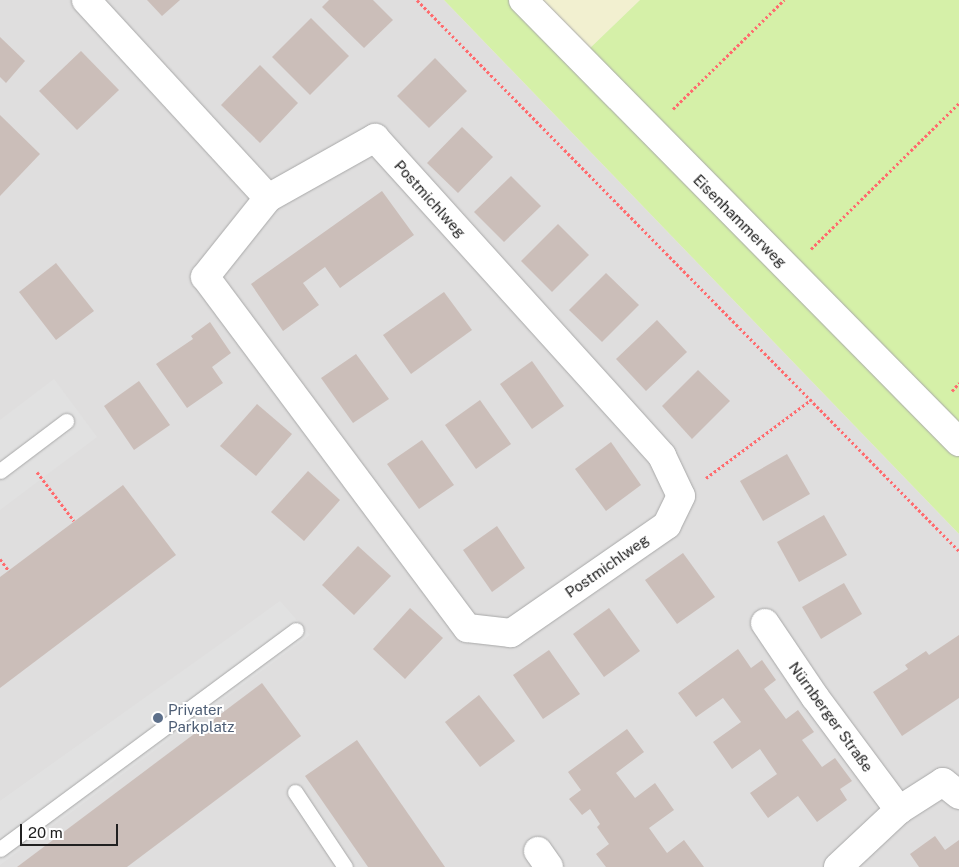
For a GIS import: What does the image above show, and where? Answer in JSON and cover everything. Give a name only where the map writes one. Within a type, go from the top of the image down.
[{"type":"street","points":[[86,0],[268,198]]},
{"type":"street","name":"Eisenhammerweg","points":[[523,0],[959,442]]},
{"type":"street","name":"Postmichlweg","points":[[375,138],[662,456],[681,496],[667,524],[511,632],[467,628],[205,277],[268,198],[375,138]]},
{"type":"street","name":"Nürnberger Straße","points":[[765,623],[815,697],[899,810]]},
{"type":"street","points":[[838,867],[899,810],[943,782],[959,795]]},
{"type":"lane","points":[[0,470],[66,421]]},
{"type":"lane","points":[[0,849],[296,630]]},
{"type":"lane","points":[[294,792],[345,867]]},
{"type":"path","points":[[417,0],[812,399],[959,551]]},
{"type":"path","points":[[651,131],[784,0]]},
{"type":"path","points":[[789,270],[959,103]]},
{"type":"path","points":[[681,496],[812,399]]},
{"type":"path","points":[[23,453],[74,521]]},
{"type":"path","points":[[0,559],[9,571]]},
{"type":"shaded area","points":[[0,0],[444,0],[959,534],[959,867],[0,867]]},
{"type":"shaded area","points":[[531,0],[640,0],[587,51]]},
{"type":"shaded area","points":[[54,379],[97,437],[0,510],[0,420]]},
{"type":"shaded area","name":"Privater Parkplatz","points":[[280,601],[310,635],[0,865],[0,801]]},
{"type":"green space","points":[[444,0],[531,0],[587,51],[640,0],[959,0],[959,534]]},
{"type":"building","points":[[147,0],[180,0],[162,16]]},
{"type":"building","points":[[329,0],[373,0],[393,20],[364,48],[322,7]]},
{"type":"building","points":[[311,18],[349,56],[310,95],[272,57]]},
{"type":"building","points":[[0,37],[25,61],[6,83],[0,77]]},
{"type":"building","points":[[81,51],[119,90],[77,130],[39,91]]},
{"type":"building","points":[[435,58],[467,91],[429,128],[397,96]]},
{"type":"building","points":[[260,65],[298,103],[260,143],[221,105]]},
{"type":"building","points":[[0,115],[40,154],[0,196]]},
{"type":"building","points":[[462,127],[493,157],[458,193],[427,163]]},
{"type":"building","points":[[511,176],[541,206],[504,242],[474,212]]},
{"type":"building","points":[[382,191],[414,235],[340,288],[325,267],[303,283],[319,305],[283,331],[251,284]]},
{"type":"building","points":[[558,224],[589,255],[552,292],[521,261]]},
{"type":"building","points":[[56,263],[94,311],[56,340],[19,292]]},
{"type":"building","points":[[606,273],[639,305],[602,342],[569,310]]},
{"type":"building","points":[[444,292],[472,330],[411,374],[383,335]]},
{"type":"building","points":[[657,320],[687,352],[646,391],[616,359]]},
{"type":"building","points":[[210,322],[231,353],[212,367],[223,383],[187,408],[156,364],[193,339],[191,336]]},
{"type":"building","points":[[356,354],[389,399],[353,423],[321,378]]},
{"type":"building","points":[[532,361],[564,406],[532,429],[500,384]]},
{"type":"building","points":[[698,370],[730,401],[692,439],[662,406]]},
{"type":"building","points":[[139,381],[170,425],[134,450],[104,406]]},
{"type":"building","points":[[480,400],[511,444],[476,469],[445,425]]},
{"type":"building","points":[[257,404],[292,434],[256,476],[220,446]]},
{"type":"building","points":[[422,440],[454,485],[419,509],[387,464]]},
{"type":"building","points":[[611,442],[641,485],[606,511],[575,469]]},
{"type":"building","points":[[787,454],[810,494],[763,521],[740,481]]},
{"type":"building","points":[[308,471],[340,500],[304,541],[271,512]]},
{"type":"building","points":[[123,485],[176,555],[0,688],[0,577]]},
{"type":"building","points":[[824,515],[847,555],[799,582],[777,542]]},
{"type":"building","points":[[497,526],[525,568],[492,592],[463,550]]},
{"type":"building","points":[[358,546],[391,576],[354,615],[322,585]]},
{"type":"building","points":[[683,553],[715,597],[677,624],[645,580]]},
{"type":"building","points":[[844,583],[862,614],[821,639],[802,607]]},
{"type":"building","points":[[410,608],[443,638],[405,679],[373,649]]},
{"type":"building","points":[[609,608],[640,651],[604,677],[573,634]]},
{"type":"building","points":[[959,635],[959,698],[902,736],[873,692],[908,669],[905,665],[926,651],[929,655]]},
{"type":"building","points":[[738,649],[751,668],[762,660],[776,680],[764,689],[786,719],[798,710],[814,732],[802,740],[822,767],[835,758],[852,781],[840,789],[847,800],[817,822],[798,796],[768,818],[750,793],[777,774],[760,749],[732,769],[713,742],[741,722],[723,698],[696,717],[678,693]]},
{"type":"building","points":[[549,650],[580,694],[543,719],[513,675]]},
{"type":"building","points":[[262,683],[301,736],[127,867],[17,867]]},
{"type":"building","points":[[479,695],[515,741],[480,767],[445,722]]},
{"type":"building","points":[[627,729],[644,752],[616,773],[635,798],[655,783],[674,810],[649,828],[667,853],[684,840],[704,867],[606,867],[596,854],[609,844],[597,827],[600,824],[590,809],[582,815],[569,799],[581,790],[568,772]]},
{"type":"building","points":[[357,740],[445,867],[368,867],[305,776]]},
{"type":"building","points":[[935,836],[945,850],[959,840],[959,867],[919,867],[910,854]]},
{"type":"place","name":"Privater Parkplatz","points":[[158,718]]}]
